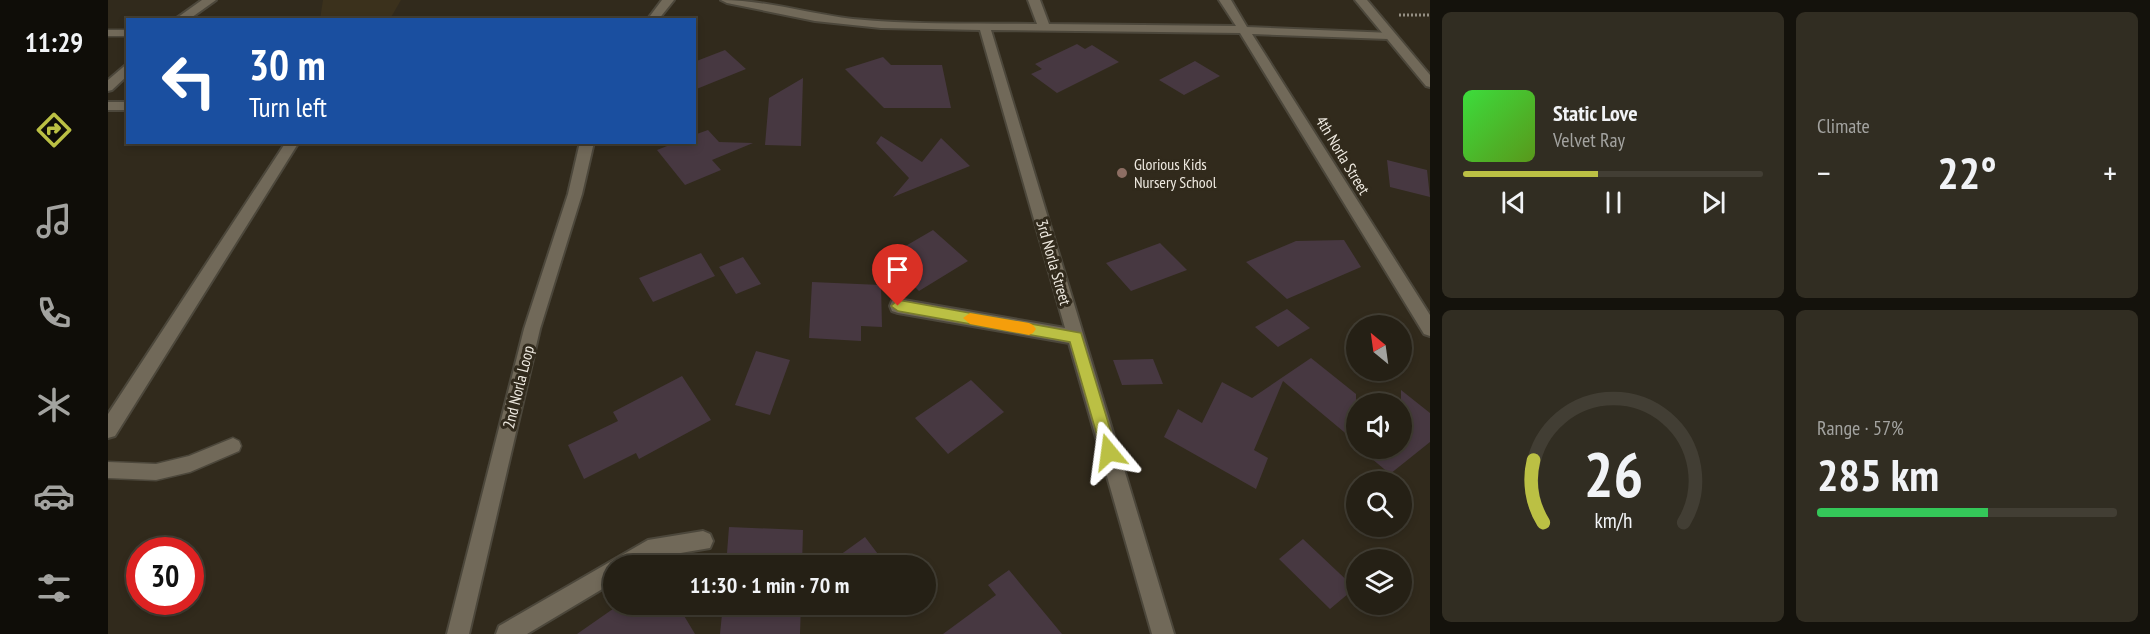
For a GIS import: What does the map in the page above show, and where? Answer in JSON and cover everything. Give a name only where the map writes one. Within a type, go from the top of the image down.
[{"type":"street","points":[[182,18],[210,0]]},
{"type":"street","points":[[654,18],[668,0]]},
{"type":"street","points":[[727,0],[815,18],[881,25],[1245,30],[1388,35]]},
{"type":"street","points":[[1034,0],[1044,27]]},
{"type":"street","name":"4th Norla Street","points":[[1225,0],[1430,329]]},
{"type":"street","points":[[1361,0],[1430,83]]},
{"type":"street","name":"3rd Norla Street","points":[[985,28],[1163,634]]},
{"type":"street","points":[[108,87],[126,69]]},
{"type":"street","points":[[108,106],[126,106]]},
{"type":"street","points":[[109,426],[292,144]]},
{"type":"street","name":"2nd Norla Loop","points":[[458,634],[532,329],[575,194],[587,144]]},
{"type":"street","points":[[898,306],[1076,337]]},
{"type":"street","points":[[640,555],[655,547],[703,541]]},
{"type":"street","points":[[507,634],[529,628],[603,578]]},
{"type":"lane","points":[[108,33],[126,33]]},
{"type":"lane","points":[[108,470],[156,472],[190,464],[233,446]]},
{"type":"shaded area","points":[[323,0],[401,0],[391,18],[320,18]]},
{"type":"building","points":[[1077,44],[1085,49],[1092,45],[1119,62],[1057,93],[1031,74],[1042,69],[1035,64]]},
{"type":"building","points":[[725,50],[746,69],[696,89],[696,61]]},
{"type":"building","points":[[883,57],[891,65],[942,65],[951,108],[884,108],[845,69]]},
{"type":"building","points":[[1195,61],[1220,76],[1184,95],[1159,80]]},
{"type":"building","points":[[803,78],[801,146],[765,145],[769,98]]},
{"type":"building","points":[[708,130],[719,142],[753,143],[712,160],[721,170],[685,185],[657,150],[672,144],[696,144],[696,134]]},
{"type":"building","points":[[881,136],[922,162],[941,138],[970,166],[893,197],[909,178],[876,143]]},
{"type":"building","points":[[1387,160],[1427,170],[1430,197],[1390,187]]},
{"type":"building","points":[[933,230],[968,261],[919,291],[885,258]]},
{"type":"building","points":[[1344,240],[1361,267],[1287,299],[1246,262],[1296,241]]},
{"type":"building","points":[[1160,243],[1187,270],[1131,291],[1106,263]]},
{"type":"building","points":[[701,253],[715,276],[653,302],[639,278]]},
{"type":"building","points":[[743,257],[761,284],[736,294],[719,267]]},
{"type":"building","points":[[812,282],[881,285],[882,327],[861,326],[861,341],[809,338]]},
{"type":"building","points":[[1287,309],[1310,328],[1278,347],[1255,327]]},
{"type":"building","points":[[756,351],[790,360],[770,415],[735,405]]},
{"type":"building","points":[[1311,358],[1355,393],[1346,393],[1346,434],[1283,381],[1254,450],[1268,458],[1256,489],[1164,437],[1178,409],[1202,423],[1222,382],[1252,398]]},
{"type":"building","points":[[1153,359],[1163,384],[1122,385],[1113,360]]},
{"type":"building","points":[[682,376],[711,420],[639,459],[636,453],[584,479],[568,445],[618,421],[613,412]]},
{"type":"building","points":[[971,380],[1004,412],[948,454],[915,418]]},
{"type":"building","points":[[1412,399],[1430,413],[1430,442],[1412,456]]},
{"type":"building","points":[[1372,459],[1409,459],[1394,471],[1386,471]]},
{"type":"building","points":[[729,527],[803,530],[802,555],[727,555]]},
{"type":"building","points":[[865,537],[879,555],[840,555]]},
{"type":"building","points":[[1303,539],[1346,580],[1346,596],[1330,609],[1279,559]]},
{"type":"building","points":[[1009,570],[1062,634],[943,634],[996,595],[988,585]]},
{"type":"building","points":[[604,615],[684,615],[695,634],[577,634]]},
{"type":"building","points":[[722,615],[801,615],[800,634],[720,634]]},
{"type":"slow traffic","points":[[970,318],[1029,329]]},
{"type":"place","name":"Glorious Kids Nursery School","points":[[1122,173]]},
{"type":"route","points":[[898,306],[1076,337],[1109,452]]}]
